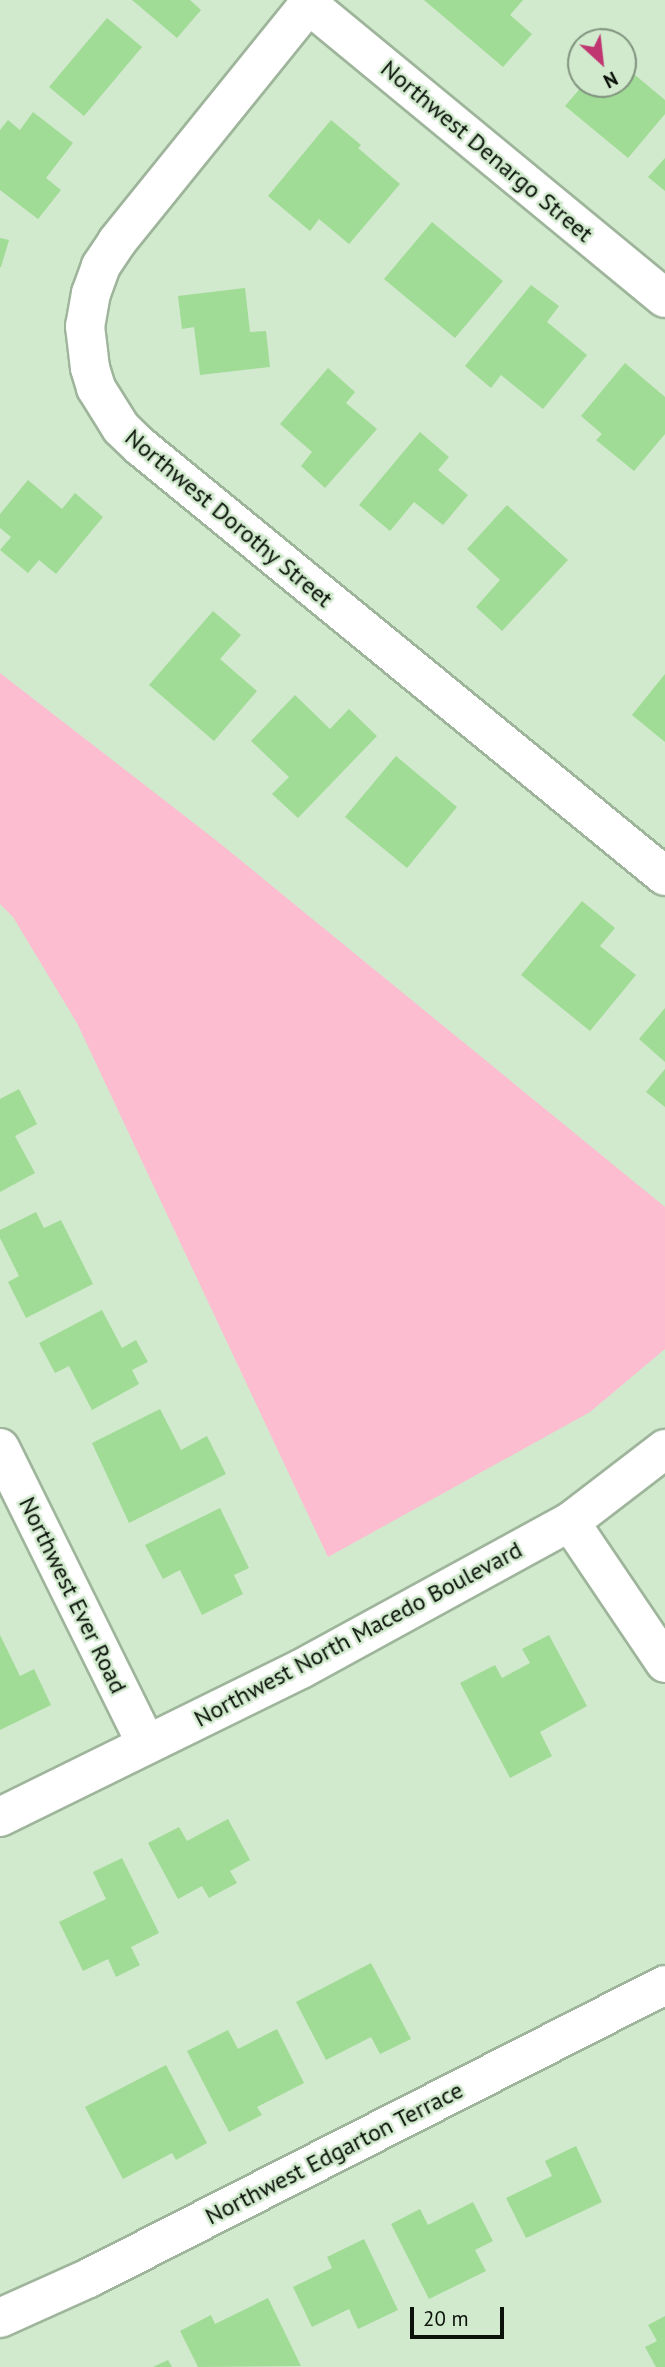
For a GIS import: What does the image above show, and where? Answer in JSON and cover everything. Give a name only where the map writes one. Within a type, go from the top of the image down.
[{"type":"street","name":"Northwest Denargo Street","points":[[310,2],[665,298]]},
{"type":"street","name":"Northwest Dorothy Street","points":[[310,2],[117,242],[101,266],[91,293],[85,326],[90,368],[96,388],[121,428],[141,447],[665,876]]},
{"type":"street","name":"Northwest Ever Road","points":[[0,1448],[146,1743]]},
{"type":"street","name":"Northwest North Macedo Boulevard","points":[[0,1818],[146,1743],[301,1669],[570,1522],[665,1449]]},
{"type":"street","points":[[570,1522],[665,1662]]},
{"type":"street","name":"Northwest Edgarton Terrace","points":[[0,2318],[101,2272],[665,1985]]},
{"type":"shaded area","points":[[0,673],[217,841],[665,1207],[665,1349],[590,1412],[328,1557],[77,1023],[13,917],[0,904]]},
{"type":"building","points":[[132,0],[190,0],[201,10],[177,38]]},
{"type":"building","points":[[424,0],[523,0],[510,15],[532,34],[503,67]]},
{"type":"building","points":[[107,18],[142,47],[84,116],[49,87]]},
{"type":"building","points":[[637,77],[665,100],[665,114],[628,158],[565,106],[572,98],[637,98]]},
{"type":"building","points":[[33,112],[73,143],[46,178],[61,190],[38,219],[0,190],[0,130],[8,120],[20,130]]},
{"type":"building","points":[[331,120],[361,145],[358,148],[400,184],[349,244],[319,219],[310,231],[268,196]]},
{"type":"building","points":[[665,158],[665,191],[648,177]]},
{"type":"building","points":[[432,222],[503,281],[455,338],[384,279]]},
{"type":"building","points":[[0,238],[9,240],[1,267],[0,267]]},
{"type":"building","points":[[531,285],[559,306],[547,322],[587,355],[543,409],[501,375],[491,388],[465,366]]},
{"type":"building","points":[[245,288],[250,332],[266,331],[270,367],[200,375],[194,327],[182,329],[178,296]]},
{"type":"building","points":[[625,363],[665,397],[665,434],[634,471],[596,440],[602,434],[581,416]]},
{"type":"building","points":[[328,368],[355,392],[346,403],[377,429],[325,488],[301,466],[312,452],[280,424]]},
{"type":"building","points":[[420,432],[449,457],[438,470],[468,495],[443,525],[414,502],[390,531],[359,505]]},
{"type":"building","points":[[28,480],[62,509],[75,493],[103,517],[56,574],[39,560],[28,573],[0,550],[11,537],[0,528],[0,514]]},
{"type":"building","points":[[507,505],[568,560],[502,631],[476,607],[500,580],[467,549]]},
{"type":"building","points":[[213,611],[241,635],[220,659],[257,691],[214,741],[149,685]]},
{"type":"building","points":[[665,674],[665,742],[632,715]]},
{"type":"building","points":[[295,695],[330,729],[349,709],[377,736],[298,818],[272,794],[289,777],[251,741]]},
{"type":"building","points":[[396,756],[457,807],[407,868],[345,817]]},
{"type":"building","points":[[582,901],[615,928],[600,946],[636,975],[590,1031],[521,975]]},
{"type":"building","points":[[665,1008],[665,1062],[639,1039]]},
{"type":"building","points":[[665,1069],[665,1107],[646,1092]]},
{"type":"building","points":[[19,1089],[37,1124],[15,1136],[35,1173],[0,1192],[0,1099]]},
{"type":"building","points":[[36,1212],[44,1228],[61,1220],[93,1284],[26,1318],[8,1282],[19,1276],[0,1238],[0,1230]]},
{"type":"building","points":[[102,1310],[122,1348],[136,1340],[148,1362],[132,1370],[139,1384],[92,1410],[69,1366],[55,1373],[39,1343]]},
{"type":"building","points":[[160,1409],[181,1450],[207,1436],[226,1474],[129,1523],[92,1443]]},
{"type":"building","points":[[220,1508],[249,1568],[234,1575],[243,1594],[202,1615],[180,1570],[163,1579],[145,1545]]},
{"type":"building","points":[[0,1635],[20,1676],[34,1669],[51,1705],[0,1730]]},
{"type":"building","points":[[549,1635],[587,1706],[540,1732],[552,1756],[510,1778],[460,1683],[495,1665],[502,1678],[530,1663],[522,1649]]},
{"type":"building","points":[[228,1819],[250,1860],[230,1871],[237,1883],[209,1898],[202,1886],[178,1899],[148,1843],[179,1827],[187,1841]]},
{"type":"building","points":[[122,1858],[159,1933],[131,1947],[140,1965],[116,1977],[108,1959],[83,1971],[59,1922],[106,1899],[93,1872]]},
{"type":"building","points":[[371,1963],[411,2039],[380,2054],[371,2037],[326,2060],[296,2002]]},
{"type":"building","points":[[277,2029],[304,2083],[257,2107],[262,2115],[229,2132],[187,2051],[228,2030],[238,2049]]},
{"type":"building","points":[[166,2065],[207,2143],[176,2160],[172,2153],[123,2179],[85,2107]]},
{"type":"building","points":[[576,2146],[602,2202],[526,2238],[506,2198],[552,2176],[545,2161]]},
{"type":"building","points":[[473,2202],[493,2241],[475,2250],[486,2271],[429,2299],[391,2224],[420,2209],[428,2225]]},
{"type":"building","points":[[364,2239],[398,2310],[358,2329],[349,2309],[312,2327],[293,2287],[332,2268],[327,2257]]},
{"type":"building","points":[[268,2298],[301,2366],[198,2367],[180,2331],[211,2315],[215,2324]]},
{"type":"building","points":[[665,2316],[665,2367],[656,2367],[645,2347],[657,2341],[648,2325]]},
{"type":"building","points":[[168,2360],[172,2367],[153,2367]]}]
